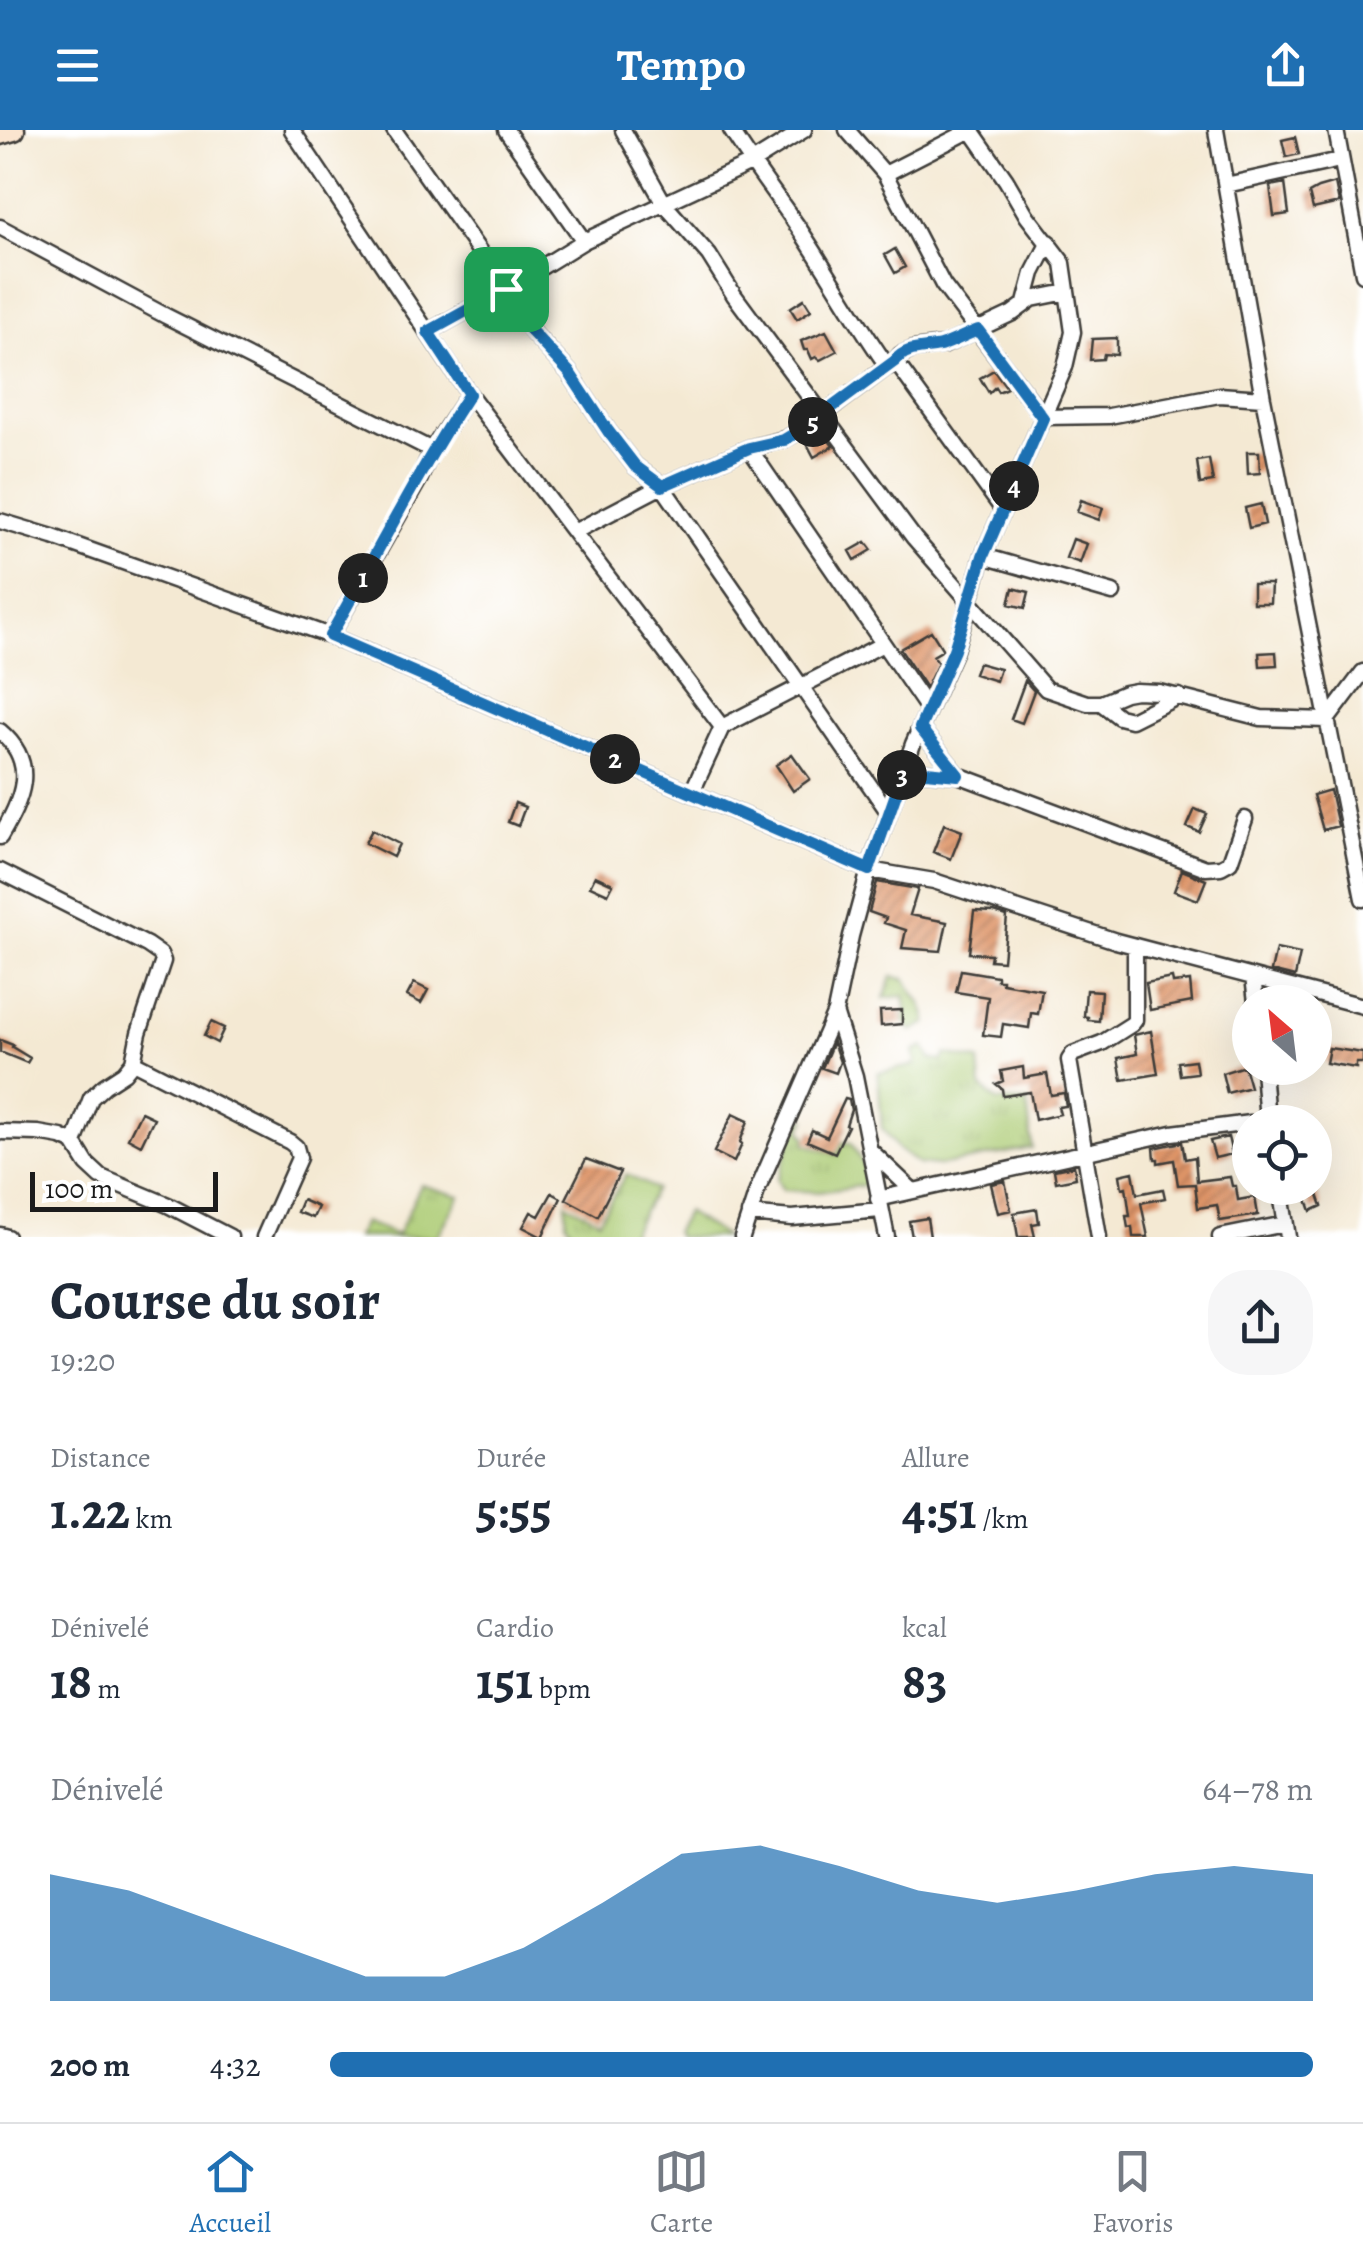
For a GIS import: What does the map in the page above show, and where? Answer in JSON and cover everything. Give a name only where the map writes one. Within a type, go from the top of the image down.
[{"type":"street","points":[[0,134],[14,130]]},
{"type":"street","points":[[292,130],[469,394],[722,728]]},
{"type":"street","points":[[394,130],[532,332],[569,372],[635,466],[662,486],[889,813]]},
{"type":"street","points":[[506,130],[584,241]]},
{"type":"street","points":[[624,130],[666,205],[709,256],[914,538],[1046,689],[1087,703],[1101,704],[1136,691],[1158,692],[1260,718],[1327,720]]},
{"type":"street","points":[[731,130],[796,224],[864,334],[1004,510]]},
{"type":"street","points":[[428,332],[584,241],[666,205],[804,130]]},
{"type":"street","points":[[846,130],[886,174],[943,284],[1043,418]]},
{"type":"street","points":[[742,1237],[757,1191],[835,1012],[869,870],[920,728],[954,650],[983,556],[1065,366],[1073,332],[1063,263],[971,130],[886,174]]},
{"type":"street","points":[[1216,130],[1264,398],[1362,891]]},
{"type":"street","points":[[1336,130],[1363,274]]},
{"type":"street","points":[[1226,185],[1340,160]]},
{"type":"street","points":[[0,228],[432,450]]},
{"type":"street","points":[[1025,303],[1033,273],[1049,242]]},
{"type":"street","points":[[574,532],[662,486],[749,448],[784,440],[822,416],[900,354],[945,344],[1013,313],[1025,303],[1067,292]]},
{"type":"street","points":[[330,636],[432,450],[469,394]]},
{"type":"street","points":[[1043,418],[1109,416],[1208,396],[1264,398]]},
{"type":"street","points":[[749,448],[928,709]]},
{"type":"street","points":[[0,521],[330,636],[869,870],[934,882],[1135,946],[1363,1006]]},
{"type":"street","points":[[983,556],[1113,594]]},
{"type":"street","points":[[692,792],[722,728],[883,644]]},
{"type":"street","points":[[1327,720],[1363,672]]},
{"type":"street","points":[[1101,704],[1119,718],[1131,720],[1179,696]]},
{"type":"street","points":[[920,728],[958,775]]},
{"type":"street","points":[[0,731],[25,770],[14,812],[0,836]]},
{"type":"street","points":[[903,774],[958,775],[1206,868],[1221,868],[1230,862],[1245,818]]},
{"type":"street","points":[[0,870],[83,911],[160,954],[164,961],[133,1062],[91,1098],[74,1143]]},
{"type":"street","points":[[1099,1237],[1069,1060],[1073,1054],[1102,1043],[1135,1020],[1135,946]]},
{"type":"street","points":[[1252,977],[1253,985]]},
{"type":"street","points":[[835,1012],[855,1076],[887,1237]]},
{"type":"street","points":[[133,1062],[296,1147],[299,1158],[264,1237]]},
{"type":"street","points":[[750,1214],[792,1218],[879,1204],[913,1191],[1172,1133],[1232,1125]]},
{"type":"street","points":[[0,1132],[61,1136],[74,1143],[101,1177],[230,1237]]},
{"type":"street","points":[[872,1152],[913,1191]]},
{"type":"street","points":[[1220,1237],[1287,1230],[1283,1205]]},
{"type":"street","points":[[0,1235],[7,1237]]},
{"type":"green space","points":[[892,977],[906,979],[922,1004],[927,1023],[912,1031],[904,1021],[904,996],[884,998]]},
{"type":"green space","points":[[924,1047],[931,1059],[942,1061],[946,1054],[979,1061],[981,1087],[997,1101],[1027,1102],[1032,1148],[938,1166],[918,1164],[898,1149],[882,1128],[878,1073],[916,1065],[914,1051]]},
{"type":"green space","points":[[797,1115],[807,1119],[801,1129],[805,1144],[837,1155],[843,1142],[851,1143],[874,1184],[819,1192],[783,1190],[777,1180]]},
{"type":"green space","points":[[626,1174],[655,1189],[629,1237],[575,1237],[566,1222],[566,1203],[599,1220]]},
{"type":"green space","points":[[421,1185],[460,1196],[437,1237],[356,1237],[364,1222],[397,1235]]},
{"type":"green space","points":[[686,1212],[726,1237],[677,1237],[674,1232]]},
{"type":"building","points":[[1295,137],[1299,154],[1286,157],[1282,140]]},
{"type":"building","points":[[1285,183],[1289,214],[1274,216],[1270,186]]},
{"type":"building","points":[[1335,183],[1339,203],[1313,209],[1309,193]]},
{"type":"building","points":[[895,249],[905,267],[895,273],[885,255]]},
{"type":"building","points":[[804,299],[811,310],[797,319],[790,308]]},
{"type":"building","points":[[826,331],[837,351],[820,360],[812,359],[801,341]]},
{"type":"building","points":[[1117,338],[1117,355],[1104,354],[1103,359],[1090,360],[1092,339]]},
{"type":"building","points":[[994,370],[1007,388],[998,392],[995,387],[989,393],[980,378]]},
{"type":"building","points":[[821,430],[833,446],[814,457],[805,440]]},
{"type":"building","points":[[1247,452],[1259,452],[1260,473],[1248,474]]},
{"type":"building","points":[[1209,459],[1213,482],[1200,484],[1197,461]]},
{"type":"building","points":[[1081,500],[1103,508],[1099,520],[1077,512]]},
{"type":"building","points":[[1261,504],[1265,524],[1249,528],[1245,508]]},
{"type":"building","points":[[1073,539],[1087,544],[1080,563],[1066,558]]},
{"type":"building","points":[[866,542],[872,550],[855,560],[850,551]]},
{"type":"building","points":[[1253,584],[1271,584],[1270,603],[1253,603]]},
{"type":"building","points":[[1013,588],[1029,592],[1025,608],[1009,604]]},
{"type":"building","points":[[931,631],[943,650],[933,656],[938,663],[926,688],[900,649]]},
{"type":"building","points":[[1276,652],[1277,665],[1260,666],[1259,653]]},
{"type":"building","points":[[978,663],[1000,669],[996,681],[974,674]]},
{"type":"building","points":[[1025,681],[1034,691],[1022,723],[1011,719]]},
{"type":"building","points":[[792,754],[810,779],[793,791],[776,765]]},
{"type":"building","points":[[1330,790],[1338,826],[1323,830],[1313,795]]},
{"type":"building","points":[[515,803],[525,807],[518,826],[508,822]]},
{"type":"building","points":[[1195,809],[1207,814],[1199,832],[1187,827]]},
{"type":"building","points":[[944,824],[962,831],[951,859],[933,852]]},
{"type":"building","points":[[372,830],[399,844],[393,857],[365,843]]},
{"type":"building","points":[[1182,870],[1206,880],[1198,900],[1174,891]]},
{"type":"building","points":[[595,876],[613,884],[608,894],[590,886]]},
{"type":"building","points":[[877,882],[918,889],[910,915],[947,922],[941,951],[902,948],[906,930],[884,923],[886,918],[869,912]]},
{"type":"building","points":[[974,911],[1007,916],[1003,961],[990,960],[991,954],[969,953]]},
{"type":"building","points":[[1276,949],[1300,954],[1295,977],[1271,971]]},
{"type":"building","points":[[961,970],[1042,990],[1038,1014],[1031,1013],[1029,1028],[1003,1024],[1001,1037],[983,1035],[988,997],[956,992]]},
{"type":"building","points":[[1172,978],[1173,983],[1190,981],[1192,1002],[1150,1010],[1146,983]]},
{"type":"building","points":[[414,983],[428,990],[421,1003],[407,996]]},
{"type":"building","points":[[1086,990],[1101,991],[1099,1021],[1084,1016]]},
{"type":"building","points":[[902,1010],[902,1024],[881,1026],[880,1011]]},
{"type":"building","points":[[211,1022],[224,1028],[217,1043],[204,1036]]},
{"type":"building","points":[[1151,1031],[1158,1074],[1122,1080],[1118,1058],[1137,1054],[1134,1035]]},
{"type":"building","points":[[0,1040],[30,1058],[27,1063],[0,1052]]},
{"type":"building","points":[[833,1042],[840,1062],[836,1073],[822,1068]]},
{"type":"building","points":[[1332,1048],[1363,1053],[1363,1063],[1356,1063],[1356,1068],[1332,1064]]},
{"type":"building","points":[[1195,1060],[1197,1073],[1180,1075],[1178,1062]]},
{"type":"building","points":[[1023,1067],[1024,1078],[1047,1074],[1051,1095],[1064,1093],[1066,1106],[1058,1107],[1060,1114],[1035,1120],[1030,1092],[1003,1096],[996,1084],[1003,1081],[1001,1071]]},
{"type":"building","points":[[1232,1070],[1232,1085],[1250,1087],[1227,1093],[1222,1073]]},
{"type":"building","points":[[845,1099],[849,1100],[851,1110],[835,1153],[807,1141],[812,1130],[827,1137]]},
{"type":"building","points":[[141,1112],[154,1118],[141,1145],[128,1138]]},
{"type":"building","points":[[733,1114],[748,1121],[734,1162],[714,1152]]},
{"type":"building","points":[[1228,1137],[1232,1154],[1215,1158],[1210,1141]]},
{"type":"building","points":[[1182,1142],[1185,1159],[1195,1157],[1197,1181],[1230,1177],[1232,1205],[1256,1205],[1258,1215],[1220,1221],[1217,1205],[1198,1208],[1195,1184],[1178,1185],[1174,1160],[1158,1163],[1154,1148]]},
{"type":"building","points":[[586,1159],[620,1172],[598,1216],[566,1199]]},
{"type":"building","points":[[1074,1166],[1076,1178],[1056,1182],[1054,1170]]},
{"type":"building","points":[[1133,1172],[1137,1194],[1163,1189],[1165,1198],[1141,1203],[1148,1237],[1133,1237],[1132,1227],[1128,1228],[1126,1187],[1122,1188],[1120,1175]]},
{"type":"building","points":[[1005,1181],[1011,1210],[998,1213],[991,1184]]},
{"type":"building","points":[[552,1193],[561,1198],[542,1237],[523,1227],[531,1212],[539,1216]]},
{"type":"building","points":[[302,1200],[318,1207],[313,1218],[297,1212]]},
{"type":"building","points":[[1037,1209],[1039,1223],[1032,1224],[1035,1237],[1018,1237],[1014,1213]]},
{"type":"building","points":[[927,1218],[930,1237],[912,1237],[909,1221]]},
{"type":"route","points":[[506,289],[532,332],[569,372],[635,466],[662,486],[749,448],[784,440],[822,416],[900,354],[945,344],[978,330],[1043,418],[983,556],[954,650],[920,728],[958,775],[903,774],[869,870],[330,636],[432,450],[469,394],[428,332],[506,289]]}]
